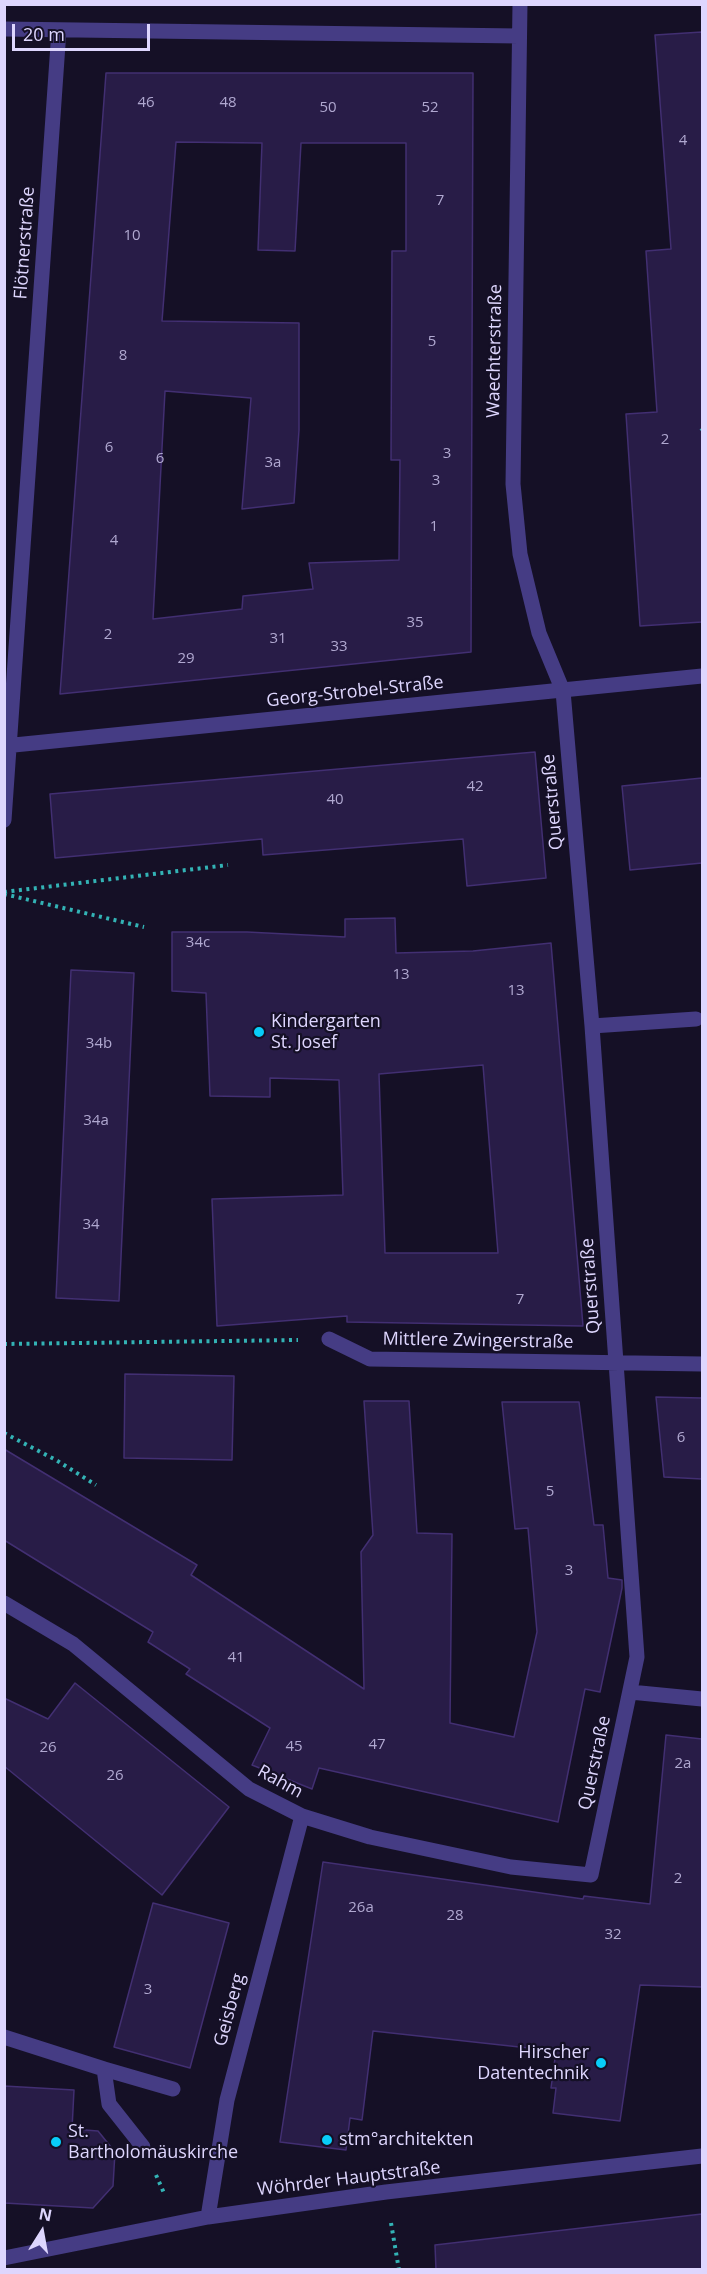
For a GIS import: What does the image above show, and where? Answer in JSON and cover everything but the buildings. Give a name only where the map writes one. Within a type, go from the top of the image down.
[{"type":"street","name":"Waechterstraße","points":[[520,4],[513,484],[520,554],[537,621],[563,691]]},
{"type":"street","points":[[4,29],[519,36]]},
{"type":"street","name":"Flötnerstraße","points":[[8,746],[59,30]]},
{"type":"street","name":"Georg-Strobel-Straße","points":[[8,746],[702,676]]},
{"type":"street","name":"Querstraße","points":[[563,691],[592,1026],[637,1657],[591,1875]]},
{"type":"street","points":[[4,820],[8,746]]},
{"type":"street","points":[[592,1026],[696,1019]]},
{"type":"street","name":"Mittlere Zwingerstraße","points":[[329,1339],[370,1359],[702,1364]]},
{"type":"street","name":"Rahm","points":[[4,1603],[73,1644],[249,1789],[302,1816],[370,1837],[511,1867],[591,1875]]},
{"type":"street","points":[[630,1692],[702,1699]]},
{"type":"street","name":"Geisberg","points":[[208,2217],[227,2100],[302,1816]]},
{"type":"street","points":[[4,2037],[173,2089]]},
{"type":"street","points":[[104,2069],[109,2104],[143,2148]]},
{"type":"street","name":"Wöhrder Hauptstraße","points":[[4,2258],[208,2217],[386,2192],[702,2156]]},
{"type":"path","points":[[4,893],[228,866]]},
{"type":"path","points":[[4,893],[144,927]]},
{"type":"path","points":[[4,1344],[329,1339]]},
{"type":"path","points":[[4,1433],[56,1460],[96,1485]]},
{"type":"path","points":[[143,2148],[166,2196],[173,2223]]},
{"type":"path","points":[[386,2192],[399,2270]]},
{"type":"place","name":"Kindergarten St. Josef","points":[[259,1032]]},
{"type":"place","name":"Hirscher Datentechnik","points":[[601,2063]]},
{"type":"place","name":"stm°architekten","points":[[327,2140]]},
{"type":"place","name":"St. Bartholomäuskirche","points":[[56,2142]]}]
